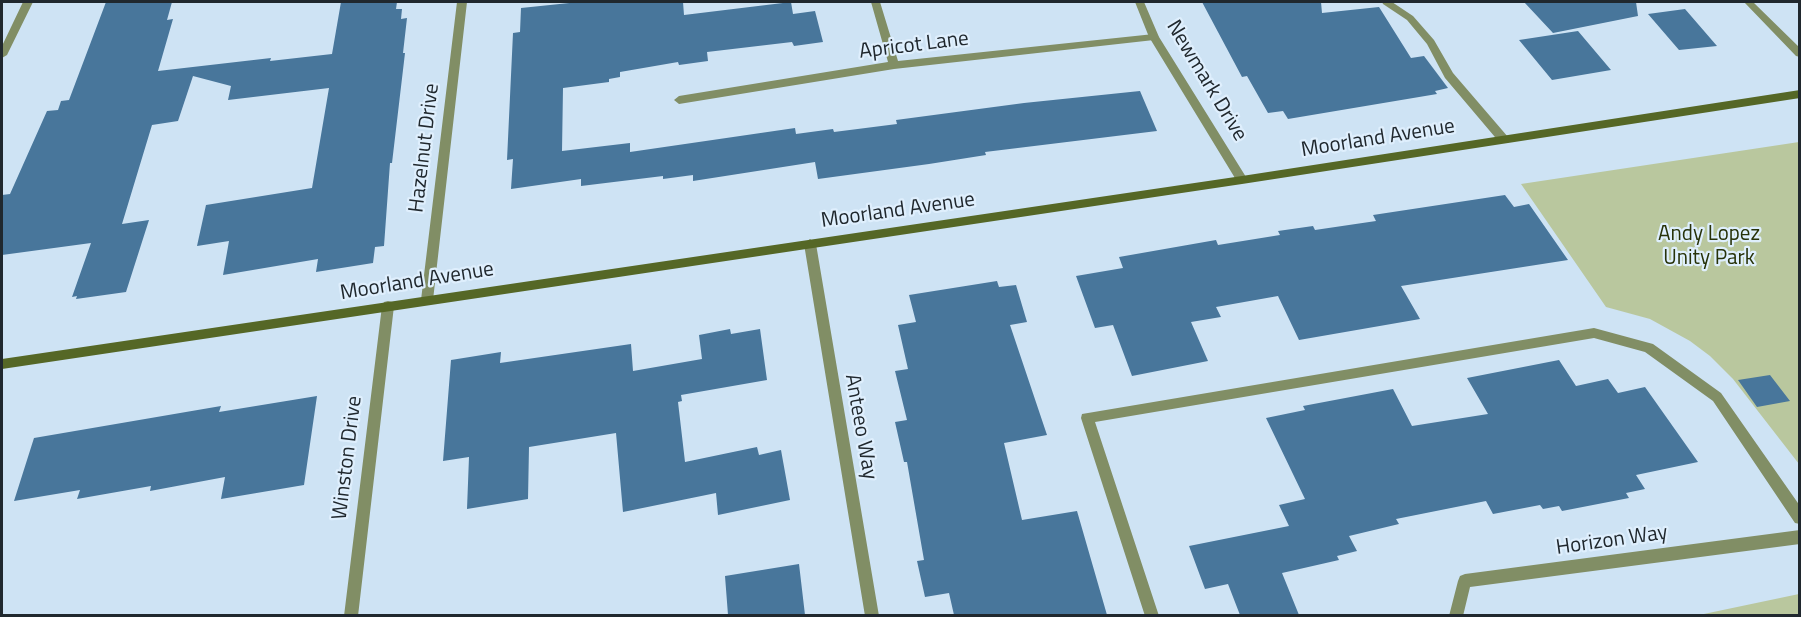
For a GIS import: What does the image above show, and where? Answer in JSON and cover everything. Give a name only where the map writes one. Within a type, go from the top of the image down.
[{"type":"street","points":[[2,55],[28,2]]},
{"type":"street","name":"Hazelnut Drive","points":[[427,300],[462,2]]},
{"type":"street","points":[[875,2],[894,65]]},
{"type":"street","name":"Newmark Drive","points":[[1139,2],[1154,37],[1242,180]]},
{"type":"street","points":[[1386,2],[1410,18],[1431,42],[1449,75],[1504,140]]},
{"type":"street","points":[[1748,2],[1800,54]]},
{"type":"street","name":"Apricot Lane","points":[[679,100],[894,65],[1154,37]]},
{"type":"street","name":"Moorland Avenue","points":[[2,364],[1242,180],[1800,94]]},
{"type":"street","name":"Anteeo Way","points":[[810,244],[872,615]]},
{"type":"street","name":"Winston Drive","points":[[351,615],[388,306]]},
{"type":"street","points":[[1152,615],[1087,418],[1594,333],[1648,348],[1717,397],[1800,518]]},
{"type":"street","name":"Horizon Way","points":[[1456,615],[1465,581],[1800,537]]},
{"type":"green space","name":"Andy Lopez Unity Park","points":[[1799,142],[1799,464],[1733,379],[1710,356],[1690,341],[1650,319],[1606,307],[1521,184]]},
{"type":"green space","points":[[1799,594],[1799,615],[1699,615]]},
{"type":"building","points":[[106,2],[172,2],[167,20],[173,19],[158,71],[271,58],[270,61],[332,54],[341,2],[397,2],[396,9],[402,9],[401,19],[407,18],[403,53],[405,53],[392,163],[390,163],[384,246],[375,247],[373,263],[316,272],[318,259],[223,275],[229,241],[197,246],[206,205],[312,188],[329,88],[228,100],[231,86],[193,76],[178,121],[152,125],[122,224],[149,220],[126,292],[76,299],[77,296],[72,297],[91,243],[2,255],[2,195],[10,194],[47,111],[58,110],[61,101],[69,100]]},
{"type":"building","points":[[579,2],[683,2],[684,15],[791,2],[793,14],[815,11],[823,42],[794,46],[792,42],[707,52],[708,61],[679,65],[678,62],[620,72],[620,77],[609,79],[609,82],[563,88],[562,151],[630,143],[630,152],[795,128],[796,134],[833,129],[834,132],[897,124],[896,120],[1140,91],[1157,131],[985,152],[986,155],[818,179],[815,162],[693,181],[693,175],[663,179],[663,176],[581,186],[581,179],[511,189],[513,159],[507,160],[513,33],[520,32],[521,8]]},
{"type":"building","points":[[1202,2],[1321,2],[1322,13],[1379,7],[1411,58],[1424,56],[1448,88],[1435,91],[1437,94],[1288,119],[1283,111],[1268,113],[1247,76],[1242,77]]},
{"type":"building","points":[[1524,2],[1636,2],[1638,16],[1553,33]]},
{"type":"building","points":[[1685,9],[1717,46],[1679,50],[1648,14]]},
{"type":"building","points":[[1578,31],[1611,70],[1552,80],[1519,40]]},
{"type":"building","points":[[1505,195],[1514,207],[1529,204],[1568,260],[1401,286],[1420,319],[1299,340],[1278,296],[1216,307],[1221,317],[1191,322],[1208,361],[1132,376],[1113,325],[1095,328],[1076,276],[1123,268],[1119,257],[1216,240],[1218,245],[1280,235],[1278,231],[1313,226],[1315,230],[1376,221],[1373,215]]},
{"type":"building","points":[[997,281],[999,287],[1016,285],[1027,322],[1010,325],[1047,435],[1004,443],[1022,520],[1077,511],[1107,615],[954,615],[949,593],[925,597],[917,561],[924,560],[907,462],[904,462],[895,422],[907,420],[895,371],[908,369],[898,325],[916,322],[909,295]]},
{"type":"building","points":[[730,329],[731,334],[760,329],[767,380],[681,395],[682,401],[678,402],[685,462],[757,447],[759,455],[781,450],[790,500],[718,515],[716,493],[623,512],[616,433],[529,447],[528,499],[467,509],[469,457],[443,461],[451,360],[501,352],[500,363],[631,344],[633,371],[702,359],[699,335]]},
{"type":"building","points":[[1559,360],[1576,386],[1608,379],[1618,393],[1645,387],[1698,462],[1636,475],[1645,489],[1626,493],[1629,498],[1562,511],[1559,506],[1543,509],[1540,505],[1493,514],[1486,501],[1396,519],[1399,524],[1349,536],[1357,551],[1337,556],[1339,560],[1282,573],[1299,615],[1240,615],[1228,584],[1205,589],[1189,546],[1289,526],[1279,505],[1305,499],[1266,418],[1305,410],[1303,406],[1393,389],[1412,426],[1488,414],[1467,378]]},
{"type":"building","points":[[1770,375],[1790,401],[1757,407],[1738,380]]},
{"type":"building","points":[[317,396],[304,485],[221,499],[225,477],[150,491],[151,486],[77,499],[80,490],[14,501],[34,438],[221,406],[219,412]]},
{"type":"building","points":[[799,564],[805,615],[728,615],[725,576]]}]
